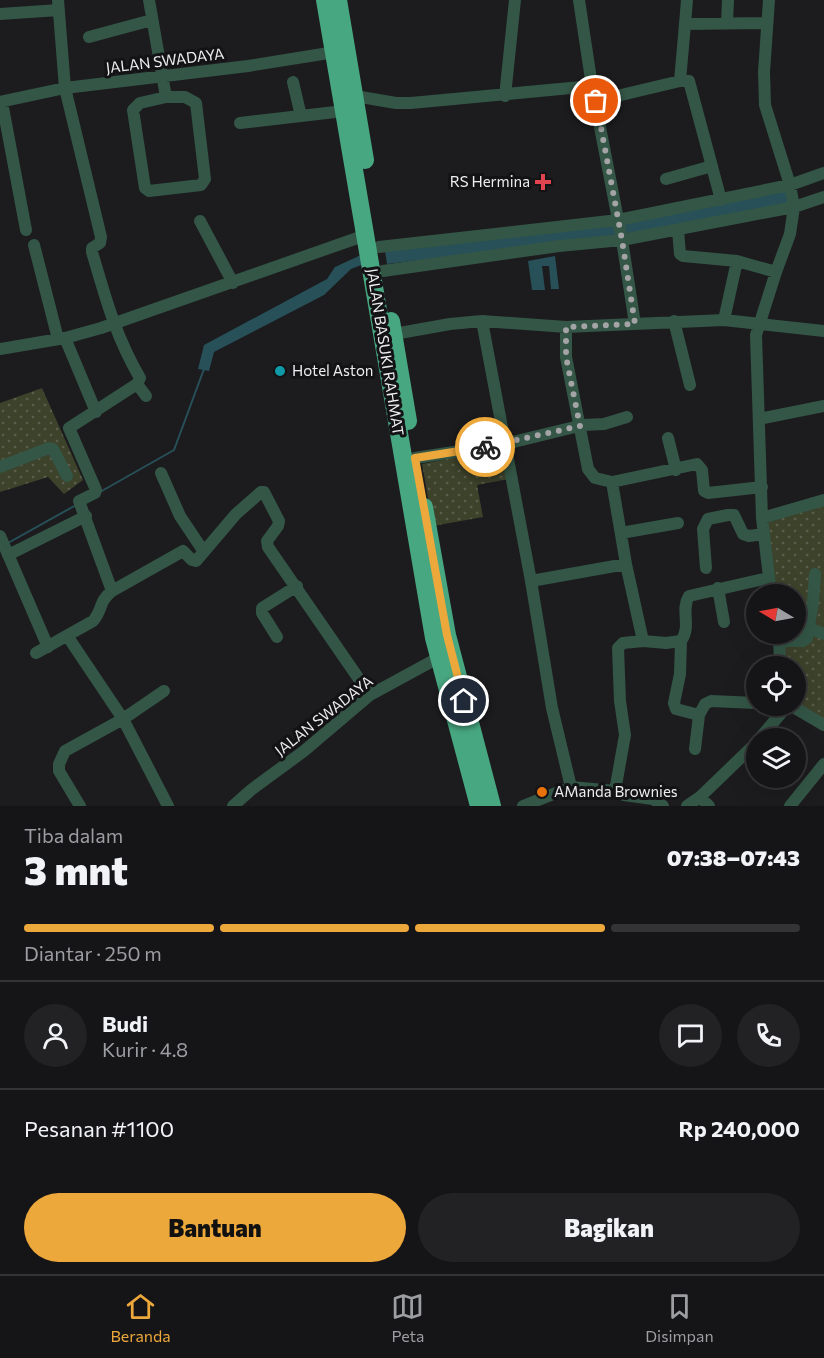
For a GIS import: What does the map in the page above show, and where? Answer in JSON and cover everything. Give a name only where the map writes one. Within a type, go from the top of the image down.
[{"type":"highway","name":"JALAN BASUKI RAHMAT","points":[[325,0],[344,111],[394,334],[447,635],[492,806]]},
{"type":"highway","name":"JALAN BASUKI RAHMAT","points":[[338,0],[355,96],[376,255],[438,658],[479,806]]},
{"type":"street","points":[[149,0],[166,97]]},
{"type":"street","points":[[505,96],[515,0]]},
{"type":"street","points":[[579,0],[592,86],[622,239],[635,324]]},
{"type":"street","points":[[680,81],[687,0]]},
{"type":"street","points":[[727,23],[728,0]]},
{"type":"street","points":[[769,0],[764,72],[765,105],[794,205],[790,234],[759,323],[756,340],[762,518],[769,584]]},
{"type":"street","points":[[0,14],[58,5],[65,88],[100,237],[100,243],[92,248],[92,252],[113,324],[140,378],[137,384],[69,428],[96,491],[80,502],[112,591]]},
{"type":"street","points":[[89,38],[152,20]]},
{"type":"street","points":[[685,24],[767,23]]},
{"type":"street","name":"JALAN SWADAYA","points":[[1,102],[65,88],[162,78],[334,52]]},
{"type":"street","points":[[596,101],[680,81],[689,81],[721,200]]},
{"type":"street","points":[[293,82],[301,116]]},
{"type":"street","points":[[355,96],[404,103],[505,96],[592,86]]},
{"type":"street","points":[[166,97],[185,97],[196,103],[205,179],[201,185],[148,191],[145,188],[133,111],[140,103],[166,97]]},
{"type":"street","points":[[1,102],[26,230]]},
{"type":"street","points":[[240,123],[344,111]]},
{"type":"street","points":[[666,179],[712,166]]},
{"type":"street","points":[[0,349],[62,338],[113,324],[233,283],[376,255],[618,221],[790,187],[824,173]]},
{"type":"street","points":[[376,255],[559,246],[622,239],[678,230],[824,197]]},
{"type":"street","points":[[200,221],[233,283]]},
{"type":"street","points":[[678,230],[680,254],[683,256],[738,261],[776,272]]},
{"type":"street","points":[[34,245],[62,338],[96,412]]},
{"type":"street","points":[[724,320],[738,261]]},
{"type":"street","points":[[394,334],[482,321],[566,327],[724,320],[824,331]]},
{"type":"street","points":[[482,321],[531,581],[552,708],[571,787]]},
{"type":"street","points":[[674,321],[690,385]]},
{"type":"street","points":[[566,327],[566,357],[590,474],[601,480],[612,482],[694,465],[700,466],[704,491],[708,493],[762,487]]},
{"type":"street","points":[[137,384],[146,396]]},
{"type":"street","points":[[759,418],[824,405]]},
{"type":"street","points":[[415,458],[505,444],[592,423],[604,424],[627,417]]},
{"type":"street","points":[[668,438],[676,470]]},
{"type":"street","points":[[0,467],[50,448],[53,449],[68,476]]},
{"type":"street","points":[[161,473],[180,516],[204,552]]},
{"type":"street","points":[[612,482],[626,564],[643,641]]},
{"type":"street","points":[[1,537],[42,650],[68,637],[96,618],[103,598],[112,591],[183,550],[195,561],[236,514],[261,492],[264,492],[279,521],[267,545],[370,695]]},
{"type":"street","points":[[762,518],[824,500]]},
{"type":"street","points":[[7,553],[85,515]]},
{"type":"street","points":[[706,568],[703,529],[708,519],[734,515],[743,534],[756,536],[764,534]]},
{"type":"street","points":[[621,533],[678,523]]},
{"type":"street","points":[[531,581],[626,564]]},
{"type":"street","points":[[806,637],[819,599],[814,574]]},
{"type":"street","points":[[699,715],[680,711],[675,706],[682,658],[681,641],[686,630],[686,600],[689,596],[718,588],[768,578]]},
{"type":"street","points":[[277,637],[262,613],[262,608],[297,586]]},
{"type":"street","points":[[718,588],[724,622]]},
{"type":"street","points":[[809,628],[824,634]]},
{"type":"street","points":[[68,637],[123,719],[168,806]]},
{"type":"street","points":[[615,791],[625,735],[620,701],[618,648],[622,643],[681,641]]},
{"type":"street","name":"JALAN SWADAYA","points":[[233,806],[304,751],[370,695],[438,658]]},
{"type":"street","points":[[80,806],[61,777],[59,765],[65,751],[123,719],[164,691]]},
{"type":"street","points":[[695,749],[699,715],[705,704],[711,701],[746,703]]},
{"type":"street","points":[[806,715],[824,725]]},
{"type":"street","points":[[769,728],[779,716]]},
{"type":"street","points":[[687,806],[705,801],[746,754]]},
{"type":"street","points":[[790,806],[824,764]]},
{"type":"street","points":[[523,806],[571,787],[615,791],[624,795],[653,799],[663,806]]},
{"type":"green space","points":[[42,388],[83,480],[64,494],[48,477],[0,492],[0,403]]},
{"type":"green space","points":[[503,448],[509,479],[477,485],[483,517],[433,526],[422,464]]},
{"type":"green space","points":[[824,505],[824,723],[806,712],[806,656],[781,656],[781,644],[806,644],[806,584],[775,584],[766,523]]},
{"type":"water","points":[[787,191],[788,206],[624,236],[621,224]]},
{"type":"water","points":[[616,224],[619,237],[387,264],[385,251]]},
{"type":"water","points":[[361,255],[364,264],[351,269],[324,295],[214,352],[209,371],[198,369],[204,345],[327,279],[335,267]]},
{"type":"water","points":[[555,256],[559,289],[551,289],[549,266],[542,266],[545,290],[532,290],[528,261]]},
{"type":"waterway","points":[[100,492],[174,450],[204,369]]},
{"type":"waterway","points":[[8,543],[76,505]]},
{"type":"way so far","points":[[485,447],[580,426],[566,357],[566,327],[635,324],[596,101]]},
{"type":"place","name":"RS Hermina","points":[[543,182]]},
{"type":"place","name":"Hotel Aston","points":[[280,371]]},
{"type":"place","name":"AManda Brownies","points":[[542,792]]},
{"type":"route","points":[[464,701],[447,635],[415,458],[485,447]]}]
